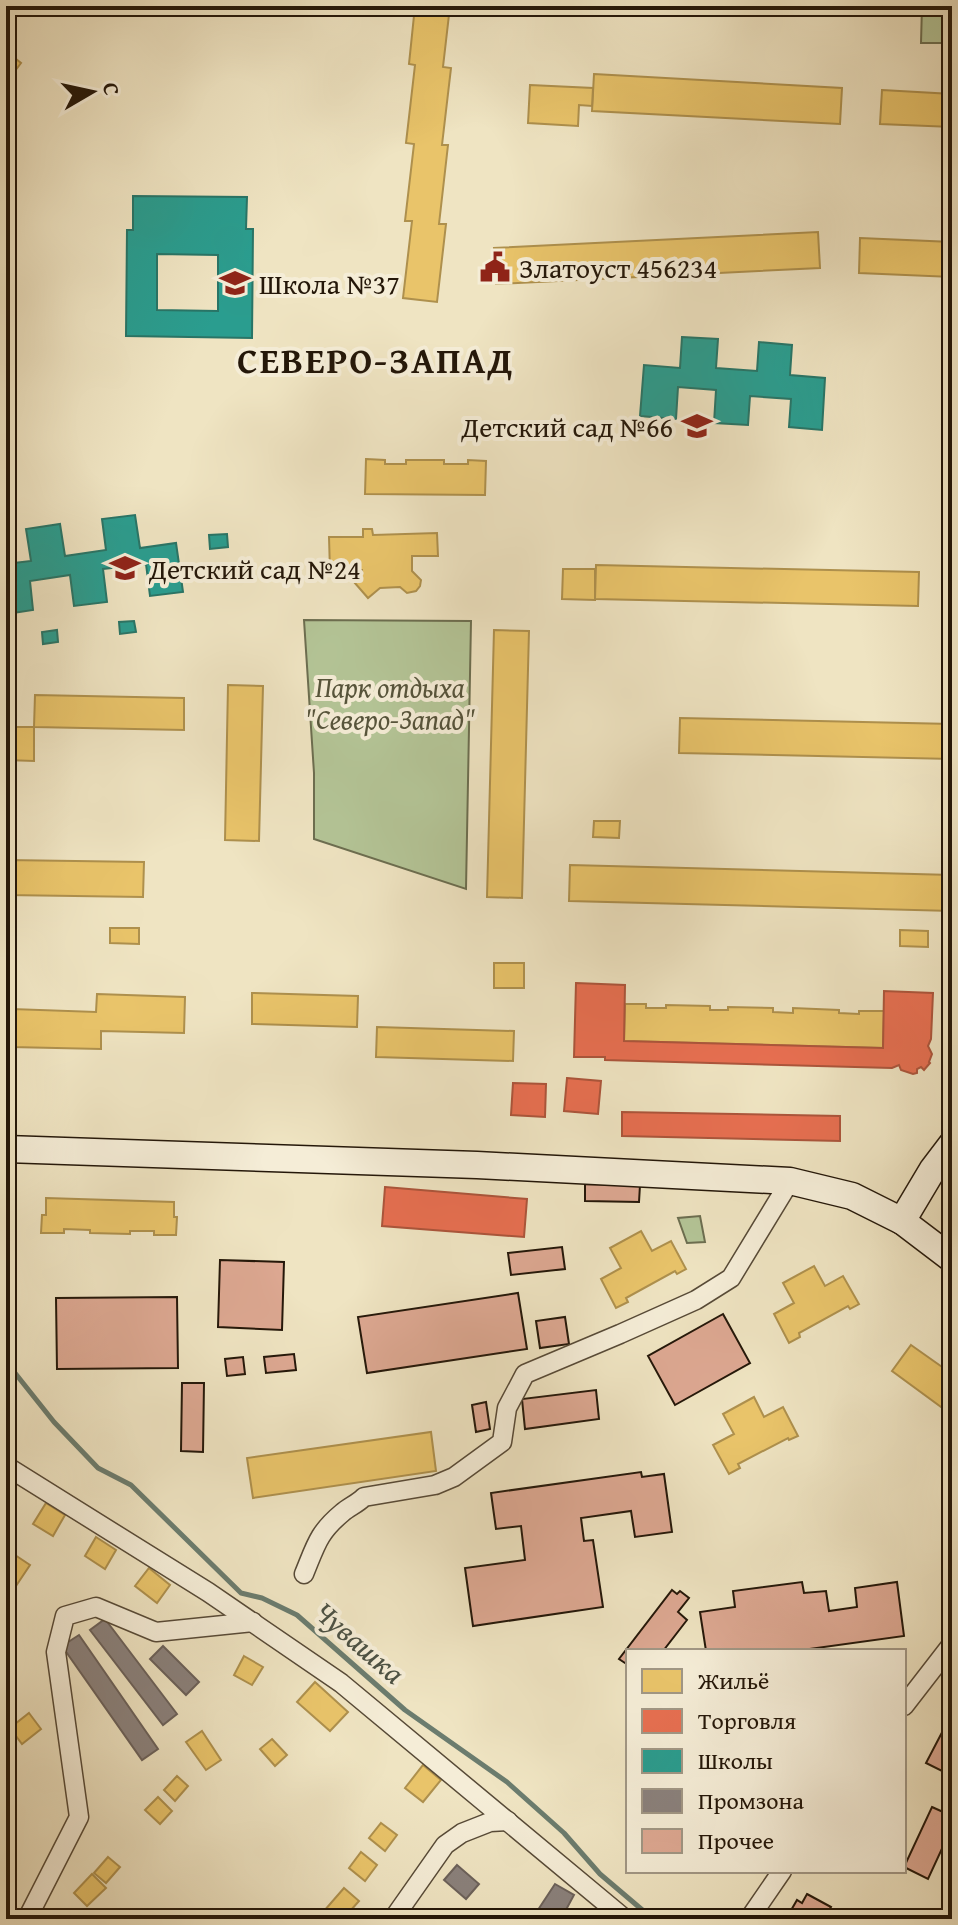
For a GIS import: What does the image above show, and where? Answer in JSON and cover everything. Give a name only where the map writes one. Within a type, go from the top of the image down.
[{"type":"main road","points":[[902,1221],[952,1144]]},
{"type":"main road","points":[[6,1149],[477,1165],[790,1181],[852,1196],[902,1221],[952,1259]]},
{"type":"street","points":[[304,1574],[320,1534],[364,1497],[435,1485],[454,1477],[502,1442],[507,1408],[525,1374],[696,1300],[731,1278],[790,1181]]},
{"type":"street","points":[[6,1466],[208,1592],[341,1683],[625,1919]]},
{"type":"street","points":[[27,1919],[79,1817],[56,1652],[65,1616],[96,1607],[156,1632],[253,1622]]},
{"type":"street","points":[[906,1703],[952,1644]]},
{"type":"street","points":[[393,1919],[445,1845],[462,1833],[490,1822],[508,1821]]},
{"type":"street","points":[[749,1919],[781,1873]]},
{"type":"green space","points":[[922,6],[952,6],[952,43],[921,43]]},
{"type":"green space","name":"Парк отдыха \"Северо-Запад\"","points":[[304,620],[471,621],[466,889],[314,839],[314,773]]},
{"type":"green space","points":[[700,1216],[705,1242],[687,1243],[678,1218]]},
{"type":"building: Жильё","points":[[415,6],[450,6],[443,67],[451,68],[442,145],[448,145],[439,224],[446,224],[437,302],[403,298],[412,221],[405,221],[414,144],[406,143],[415,65],[409,64]]},
{"type":"building: Жильё","points":[[6,51],[21,63],[6,83]]},
{"type":"building: Жильё","points":[[594,74],[842,88],[840,124],[592,111]]},
{"type":"building: Жильё","points":[[530,85],[593,88],[592,106],[579,105],[578,126],[528,123]]},
{"type":"building: Жильё","points":[[882,90],[952,94],[952,127],[880,124]]},
{"type":"building: Жильё","points":[[818,232],[820,268],[496,284],[494,248]]},
{"type":"building: Жильё","points":[[860,238],[952,242],[952,277],[859,273]]},
{"type":"building: Жильё","points":[[366,459],[385,460],[385,464],[406,464],[406,460],[444,460],[444,464],[486,461],[485,495],[365,494]]},
{"type":"building: Жильё","points":[[363,529],[372,529],[373,535],[437,533],[438,556],[412,556],[412,571],[421,580],[416,591],[407,593],[400,587],[380,588],[368,598],[354,582],[362,570],[330,571],[329,537],[363,537]]},
{"type":"building: Жильё","points":[[596,565],[919,572],[918,606],[595,599]]},
{"type":"building: Жильё","points":[[563,569],[595,569],[595,600],[562,599]]},
{"type":"building: Жильё","points":[[494,630],[529,631],[522,898],[487,897]]},
{"type":"building: Жильё","points":[[228,685],[263,686],[259,841],[225,840]]},
{"type":"building: Жильё","points":[[35,695],[184,698],[184,730],[34,727]]},
{"type":"building: Жильё","points":[[680,718],[952,724],[952,759],[679,753]]},
{"type":"building: Жильё","points":[[6,727],[34,727],[34,761],[6,760]]},
{"type":"building: Жильё","points":[[594,821],[620,821],[619,838],[593,837]]},
{"type":"building: Жильё","points":[[6,860],[144,862],[143,897],[6,895]]},
{"type":"building: Жильё","points":[[570,865],[952,875],[952,911],[569,901]]},
{"type":"building: Жильё","points":[[110,928],[139,928],[139,944],[110,943]]},
{"type":"building: Жильё","points":[[900,930],[928,931],[928,947],[900,946]]},
{"type":"building: Жильё","points":[[494,963],[524,963],[524,988],[494,988]]},
{"type":"building: Жильё","points":[[6,993],[12,993],[11,1028],[6,1028]]},
{"type":"building: Жильё","points":[[252,993],[358,996],[357,1027],[252,1024]]},
{"type":"building: Жильё","points":[[97,994],[185,997],[184,1033],[101,1031],[101,1049],[11,1047],[12,1009],[96,1012]]},
{"type":"building: Жильё","points":[[625,1004],[646,1004],[646,1008],[710,1006],[710,1010],[728,1010],[728,1007],[773,1008],[773,1012],[793,1013],[793,1008],[859,1014],[859,1011],[884,1011],[883,1048],[624,1041]]},
{"type":"building: Жильё","points":[[377,1027],[514,1031],[513,1061],[376,1057]]},
{"type":"building: Жильё","points":[[46,1198],[174,1202],[176,1235],[154,1235],[154,1231],[130,1231],[130,1234],[64,1229],[64,1233],[41,1233],[42,1215],[46,1215]]},
{"type":"building: Жильё","points":[[641,1231],[652,1251],[671,1241],[686,1269],[677,1274],[675,1271],[626,1298],[628,1302],[616,1308],[601,1279],[621,1268],[610,1248]]},
{"type":"building: Жильё","points":[[814,1266],[825,1286],[843,1276],[859,1304],[850,1309],[848,1306],[799,1333],[800,1337],[789,1343],[774,1314],[794,1303],[783,1283]]},
{"type":"building: Жильё","points":[[911,1345],[952,1374],[952,1415],[892,1371]]},
{"type":"building: Жильё","points":[[754,1397],[764,1417],[783,1407],[798,1436],[788,1438],[738,1464],[740,1468],[729,1474],[713,1445],[734,1434],[723,1414]]},
{"type":"building: Жильё","points":[[431,1432],[436,1471],[253,1498],[247,1458]]},
{"type":"building: Жильё","points":[[46,1503],[65,1515],[53,1536],[33,1524]]},
{"type":"building: Жильё","points":[[96,1537],[116,1550],[105,1569],[85,1556]]},
{"type":"building: Жильё","points":[[12,1553],[30,1565],[14,1589],[6,1584],[6,1562]]},
{"type":"building: Жильё","points":[[149,1568],[170,1585],[157,1603],[135,1586]]},
{"type":"building: Жильё","points":[[244,1656],[263,1667],[252,1685],[234,1675]]},
{"type":"building: Жильё","points":[[315,1682],[348,1712],[330,1731],[297,1702]]},
{"type":"building: Жильё","points":[[29,1713],[41,1729],[22,1744],[10,1728]]},
{"type":"building: Жильё","points":[[202,1731],[221,1760],[206,1770],[186,1742]]},
{"type":"building: Жильё","points":[[272,1739],[287,1755],[275,1766],[260,1749]]},
{"type":"building: Жильё","points":[[423,1765],[441,1780],[423,1802],[405,1788]]},
{"type":"building: Жильё","points":[[177,1776],[188,1786],[175,1801],[164,1790]]},
{"type":"building: Жильё","points":[[158,1797],[172,1811],[160,1824],[145,1810]]},
{"type":"building: Жильё","points":[[381,1823],[397,1835],[385,1851],[369,1838]]},
{"type":"building: Жильё","points":[[361,1852],[377,1865],[365,1881],[349,1868]]},
{"type":"building: Жильё","points":[[108,1857],[120,1867],[106,1883],[94,1873]]},
{"type":"building: Жильё","points":[[92,1874],[106,1888],[87,1906],[74,1893]]},
{"type":"building: Жильё","points":[[344,1888],[359,1901],[343,1919],[317,1919]]},
{"type":"building: Торговля","points":[[576,983],[625,985],[624,1041],[883,1048],[884,991],[933,993],[928,1046],[932,1054],[924,1070],[921,1067],[913,1074],[901,1070],[899,1065],[892,1068],[574,1057]]},
{"type":"building: Торговля","points":[[567,1078],[601,1081],[598,1114],[564,1111]]},
{"type":"building: Торговля","points":[[513,1083],[546,1084],[545,1117],[511,1115]]},
{"type":"building: Торговля","points":[[622,1112],[840,1116],[840,1141],[622,1136]]},
{"type":"building: Торговля","points":[[385,1187],[527,1199],[524,1237],[382,1226]]},
{"type":"building: Торговля","points":[[6,1194],[10,1194],[8,1229],[6,1229]]},
{"type":"building: Школы","name":"Школа №37","points":[[133,196],[247,197],[246,229],[253,229],[252,338],[126,336],[127,230],[133,230]],"holes":[[[157,254],[218,255],[218,311],[157,310]]]},
{"type":"building: Школы","points":[[682,337],[718,339],[716,368],[757,371],[759,342],[792,345],[790,375],[825,378],[822,430],[789,427],[791,399],[750,396],[748,425],[714,423],[716,390],[678,387],[676,419],[640,416],[644,365],[680,368]]},
{"type":"building: Школы","points":[[945,391],[952,391],[952,425],[942,424]]},
{"type":"building: Школы","points":[[135,515],[140,548],[176,543],[183,592],[150,596],[146,564],[103,569],[107,602],[74,606],[70,575],[30,581],[33,610],[6,614],[6,564],[31,561],[26,529],[60,524],[65,556],[106,550],[102,519]]},
{"type":"building: Школы","points":[[227,534],[228,547],[210,549],[209,535]]},
{"type":"building: Школы","points":[[134,621],[136,632],[120,634],[119,622]]},
{"type":"building: Школы","points":[[57,630],[58,642],[43,644],[42,632]]},
{"type":"building: Промзона","points":[[105,1619],[177,1714],[163,1725],[90,1630]]},
{"type":"building: Промзона","points":[[79,1635],[158,1749],[142,1760],[62,1646]]},
{"type":"building: Промзона","points":[[163,1646],[199,1682],[186,1695],[150,1659]]},
{"type":"building: Промзона","points":[[457,1865],[479,1884],[466,1899],[444,1880]]},
{"type":"building: Промзона","points":[[555,1884],[574,1895],[561,1919],[532,1919]]},
{"type":"building: Прочее","points":[[585,1184],[640,1185],[639,1202],[585,1201]]},
{"type":"building: Прочее","points":[[562,1247],[565,1269],[511,1275],[508,1253]]},
{"type":"building: Прочее","points":[[220,1260],[284,1262],[282,1330],[218,1327]]},
{"type":"building: Прочее","points":[[518,1293],[527,1349],[367,1373],[358,1317]]},
{"type":"building: Прочее","points":[[177,1297],[178,1368],[57,1369],[56,1298]]},
{"type":"building: Прочее","points":[[723,1314],[750,1363],[675,1405],[648,1356]]},
{"type":"building: Прочее","points":[[565,1317],[569,1344],[540,1348],[536,1321]]},
{"type":"building: Прочее","points":[[294,1354],[296,1370],[266,1373],[264,1357]]},
{"type":"building: Прочее","points":[[243,1357],[245,1374],[227,1376],[225,1359]]},
{"type":"building: Прочее","points":[[182,1383],[204,1383],[203,1452],[181,1451]]},
{"type":"building: Прочее","points":[[596,1390],[599,1419],[525,1429],[522,1399]]},
{"type":"building: Прочее","points":[[486,1402],[490,1429],[476,1432],[472,1405]]},
{"type":"building: Прочее","points":[[641,1472],[642,1477],[664,1474],[672,1532],[635,1537],[631,1511],[581,1518],[584,1541],[593,1540],[603,1607],[473,1626],[465,1568],[525,1560],[521,1526],[496,1529],[491,1493]]},
{"type":"building: Прочее","points":[[802,1582],[804,1593],[826,1591],[829,1611],[857,1607],[855,1588],[897,1582],[904,1636],[810,1649],[706,1649],[700,1612],[735,1607],[733,1591]]},
{"type":"building: Прочее","points":[[672,1590],[677,1594],[680,1591],[689,1598],[678,1612],[687,1620],[665,1649],[627,1649]]},
{"type":"building: Прочее","points":[[626,1650],[626,1664],[619,1659]]},
{"type":"building: Прочее","points":[[949,1719],[952,1721],[952,1776],[926,1763]]},
{"type":"building: Прочее","points":[[932,1807],[952,1816],[952,1827],[928,1879],[906,1868]]},
{"type":"building: Прочее","points":[[807,1894],[831,1907],[825,1917],[829,1919],[786,1919],[797,1900],[802,1903]]},
{"type":"waterway","name":"Чувашка","points":[[6,1367],[15,1373],[54,1422],[98,1468],[131,1485],[241,1593],[262,1598],[297,1615],[405,1710],[507,1782],[564,1833],[600,1874],[653,1919]]},
{"type":"place","name":"Златоуст 456234","points":[[495,267]]},
{"type":"place","name":"Школа №37","points":[[235,283]]},
{"type":"place","name":"Детский сад №66","points":[[697,426]]},
{"type":"place","name":"Детский сад №24","points":[[125,568]]},
{"type":"district","name":"СЕВЕРО-ЗАПАД","points":[[376,359]]}]
